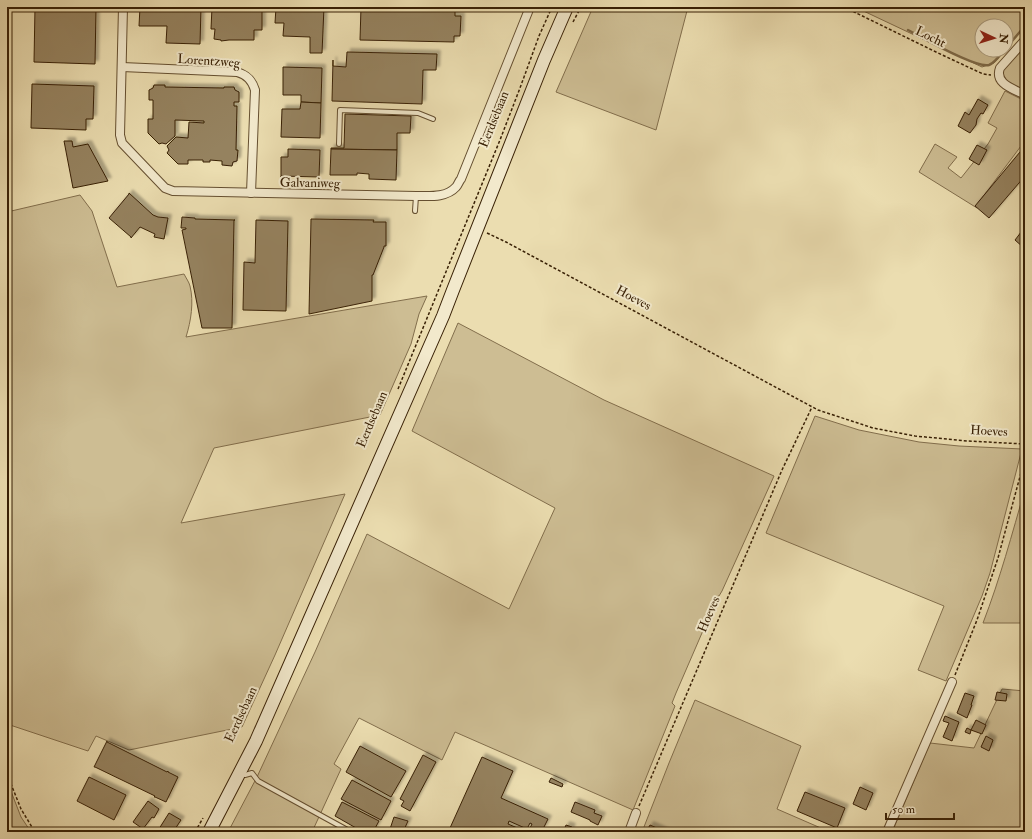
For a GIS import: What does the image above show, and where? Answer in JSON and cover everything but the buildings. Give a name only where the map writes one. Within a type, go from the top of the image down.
[{"type":"main road","name":"Eerdsebaan","points":[[209,832],[256,741],[443,316],[544,60],[567,7]]},
{"type":"street","name":"Galvaniweg","points":[[123,7],[120,135],[122,143],[165,188],[173,191],[416,196],[440,195],[449,192],[461,179],[530,7]]},
{"type":"street","points":[[1025,40],[1000,68],[999,74],[1000,80],[1004,84],[1025,95]]},
{"type":"street","name":"Lorentzweg","points":[[122,67],[237,72],[248,77],[253,84],[254,90],[251,193]]},
{"type":"street","points":[[887,832],[952,682]]},
{"type":"street","points":[[628,832],[636,813]]},
{"type":"lane","points":[[339,144],[340,110],[418,113],[432,119]]},
{"type":"lane","points":[[415,211],[416,196]]},
{"type":"lane","points":[[240,772],[245,775],[252,773],[258,781],[351,832]]},
{"type":"path","name":"Eerdsebaan","points":[[397,392],[500,140],[537,41],[552,7]]},
{"type":"path","name":"Locht","points":[[844,7],[936,52],[986,74]]},
{"type":"path","name":"Hoeves","points":[[486,233],[506,242],[818,410],[873,428],[915,436],[967,441],[1025,444]]},
{"type":"path","name":"Hoeves","points":[[636,813],[782,470],[812,407]]},
{"type":"path","points":[[952,682],[977,620],[998,558],[1025,458]]},
{"type":"path","points":[[7,774],[21,809],[35,832]]},
{"type":"path","points":[[195,832],[205,816]]},
{"type":"shaded area","points":[[593,7],[688,7],[656,130],[556,92]]},
{"type":"shaded area","points":[[855,7],[1025,7],[1025,25],[1014,38],[1014,18],[974,18],[974,58],[998,58],[994,63],[982,67]]},
{"type":"shaded area","points":[[1025,44],[1025,92],[1005,79],[1003,71]]},
{"type":"shaded area","points":[[1005,91],[1025,101],[1025,136],[1021,146],[979,202],[977,208],[919,172],[935,144],[957,157],[948,168],[961,178],[988,144],[997,128],[988,123]]},
{"type":"shaded area","points":[[80,195],[92,211],[117,287],[184,274],[190,284],[192,298],[191,318],[186,337],[427,296],[419,314],[411,344],[380,415],[214,448],[181,523],[345,494],[242,727],[129,750],[96,736],[88,751],[7,724],[7,212]]},
{"type":"shaded area","points":[[458,323],[604,400],[774,476],[722,591],[718,596],[676,693],[672,703],[675,706],[633,810],[455,732],[442,760],[359,718],[334,764],[341,769],[312,832],[228,832],[257,777],[315,652],[367,534],[509,609],[555,508],[412,431]]},
{"type":"shaded area","points":[[815,416],[859,430],[919,442],[959,446],[1022,449],[990,573],[982,596],[946,681],[918,670],[944,606],[766,533]]},
{"type":"shaded area","points":[[1025,489],[1025,623],[983,623],[1000,573]]},
{"type":"shaded area","points":[[1002,689],[1025,691],[1025,832],[892,832],[930,743],[974,748]]},
{"type":"shaded area","points":[[695,700],[801,746],[777,809],[830,832],[642,832]]},
{"type":"shaded area","points":[[7,781],[21,817],[31,832],[7,832]]},
{"type":"waterway","points":[[1014,39],[1025,26]]},
{"type":"waterway","points":[[908,30],[948,52],[982,65],[989,65],[998,58]]}]
